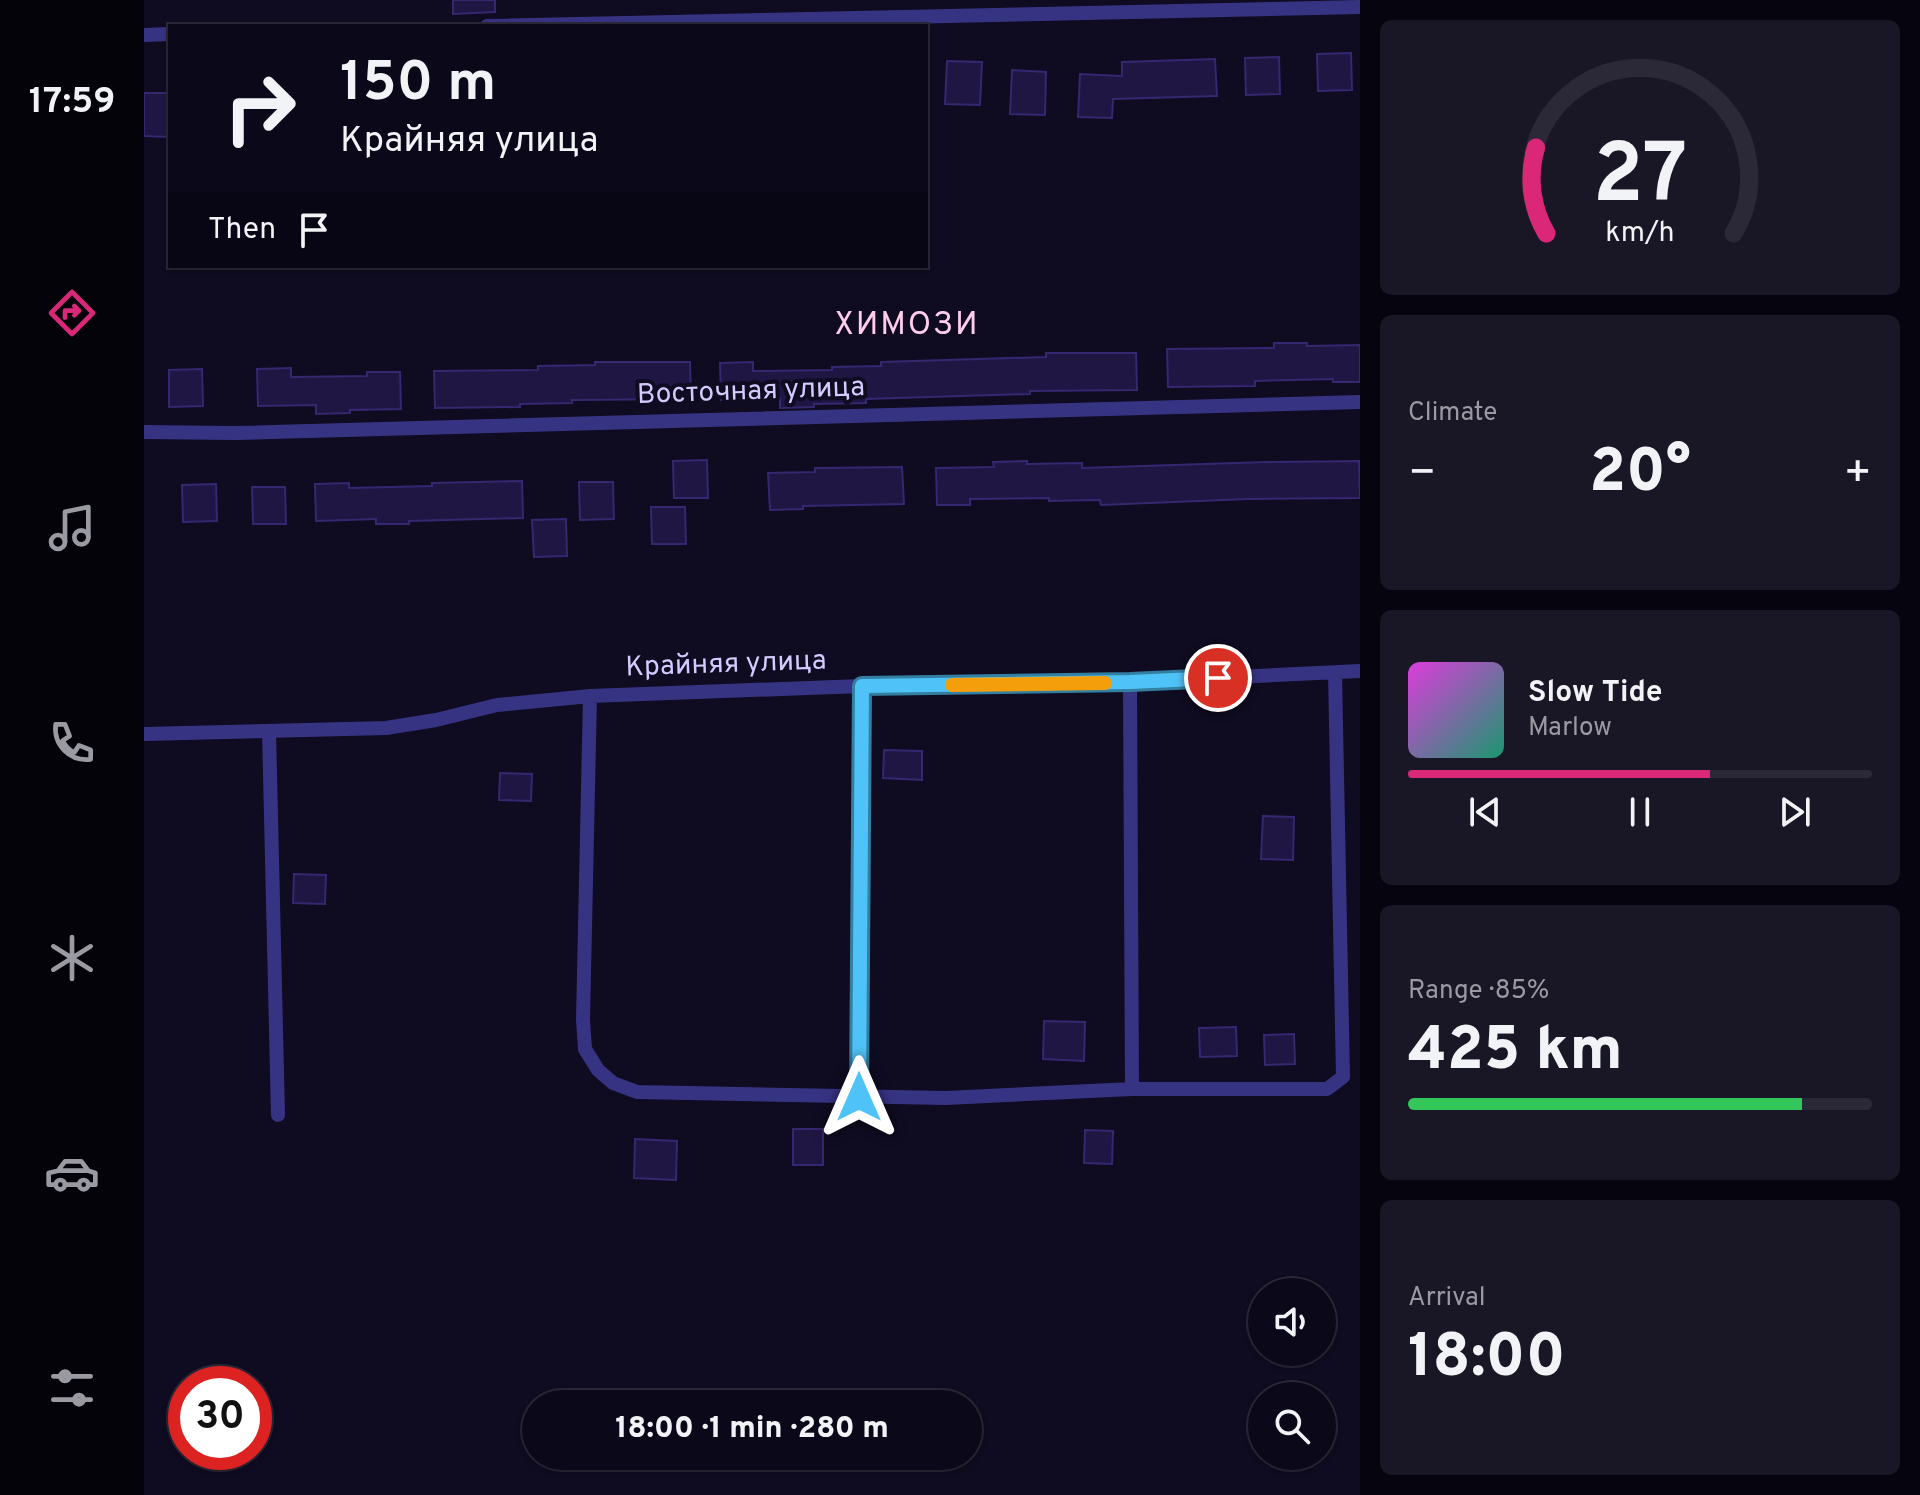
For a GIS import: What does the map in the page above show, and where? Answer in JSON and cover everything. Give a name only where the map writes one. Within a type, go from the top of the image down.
[{"type":"street","points":[[579,24],[1360,7]]},
{"type":"street","points":[[144,35],[168,34]]},
{"type":"street","name":"Восточная улица","points":[[144,432],[236,433],[1360,402]]},
{"type":"street","name":"Крайняя улица","points":[[144,734],[386,728],[497,705],[590,696],[862,686],[1130,682],[1360,671]]},
{"type":"street","points":[[590,696],[583,1020],[585,1049],[598,1070],[613,1083],[637,1092],[946,1098],[1132,1089],[1327,1089],[1343,1077],[1335,673]]},
{"type":"street","points":[[1130,682],[1132,1089]]},
{"type":"street","points":[[859,1097],[862,686]]},
{"type":"street","points":[[269,731],[278,1115]]},
{"type":"building","points":[[453,0],[495,0],[495,12],[453,14]]},
{"type":"building","points":[[1351,53],[1352,90],[1318,91],[1317,54]]},
{"type":"building","points":[[1279,57],[1280,94],[1246,95],[1245,58]]},
{"type":"building","points":[[1215,59],[1217,96],[1113,99],[1112,118],[1078,117],[1080,74],[1122,76],[1122,62]]},
{"type":"building","points":[[947,61],[982,62],[980,105],[945,104]]},
{"type":"building","points":[[1012,70],[1046,72],[1045,115],[1010,114]]},
{"type":"building","points":[[144,93],[168,93],[168,137],[144,136]]},
{"type":"building","points":[[1274,343],[1360,345],[1360,382],[1333,382],[1333,379],[1255,381],[1255,386],[1168,387],[1167,349],[1274,348]]},
{"type":"building","points":[[1046,353],[1136,353],[1137,390],[1030,391],[1030,394],[866,399],[866,403],[780,408],[780,398],[721,400],[720,363],[753,362],[753,371],[832,370],[832,367],[881,366],[881,362],[1046,357]]},
{"type":"building","points":[[595,362],[690,362],[691,399],[572,400],[572,403],[520,404],[520,407],[435,408],[434,371],[538,370],[538,366],[595,365]]},
{"type":"building","points":[[291,368],[291,377],[367,376],[367,372],[400,372],[401,409],[316,414],[316,405],[258,406],[257,369]]},
{"type":"building","points":[[202,369],[203,406],[169,407],[169,370]]},
{"type":"building","points":[[707,460],[708,498],[674,498],[673,461]]},
{"type":"building","points":[[1027,461],[1027,464],[1082,463],[1082,468],[1359,461],[1360,498],[1101,505],[1100,500],[970,499],[970,505],[937,505],[936,468],[994,467],[993,462]]},
{"type":"building","points":[[902,467],[904,504],[803,506],[803,509],[770,510],[768,473],[815,472],[815,468]]},
{"type":"building","points":[[522,481],[523,518],[409,521],[409,524],[376,524],[376,519],[316,521],[315,484],[349,483],[349,488]]},
{"type":"building","points":[[579,482],[613,482],[614,519],[580,520]]},
{"type":"building","points":[[216,484],[217,521],[183,522],[182,485]]},
{"type":"building","points":[[252,487],[285,487],[286,524],[253,524]]},
{"type":"building","points":[[651,507],[685,507],[686,544],[652,544]]},
{"type":"building","points":[[566,519],[567,556],[534,557],[532,520]]},
{"type":"building","points":[[884,750],[922,751],[922,780],[883,778]]},
{"type":"building","points":[[500,773],[532,774],[531,801],[499,800]]},
{"type":"building","points":[[1263,816],[1294,817],[1293,860],[1261,859]]},
{"type":"building","points":[[294,874],[326,875],[325,904],[293,903]]},
{"type":"building","points":[[1044,1021],[1085,1022],[1084,1061],[1043,1059]]},
{"type":"building","points":[[1236,1027],[1237,1056],[1200,1057],[1199,1028]]},
{"type":"building","points":[[1294,1034],[1295,1064],[1265,1065],[1264,1035]]},
{"type":"building","points":[[793,1129],[823,1129],[823,1165],[793,1165]]},
{"type":"building","points":[[1085,1130],[1113,1131],[1112,1164],[1084,1163]]},
{"type":"building","points":[[635,1139],[677,1141],[676,1180],[634,1178]]},
{"type":"slow traffic","points":[[952,685],[1105,683]]},
{"type":"district","name":"ХИМОЗИ","points":[[907,326]]},
{"type":"route","points":[[859,1097],[862,686],[1218,678]]}]
